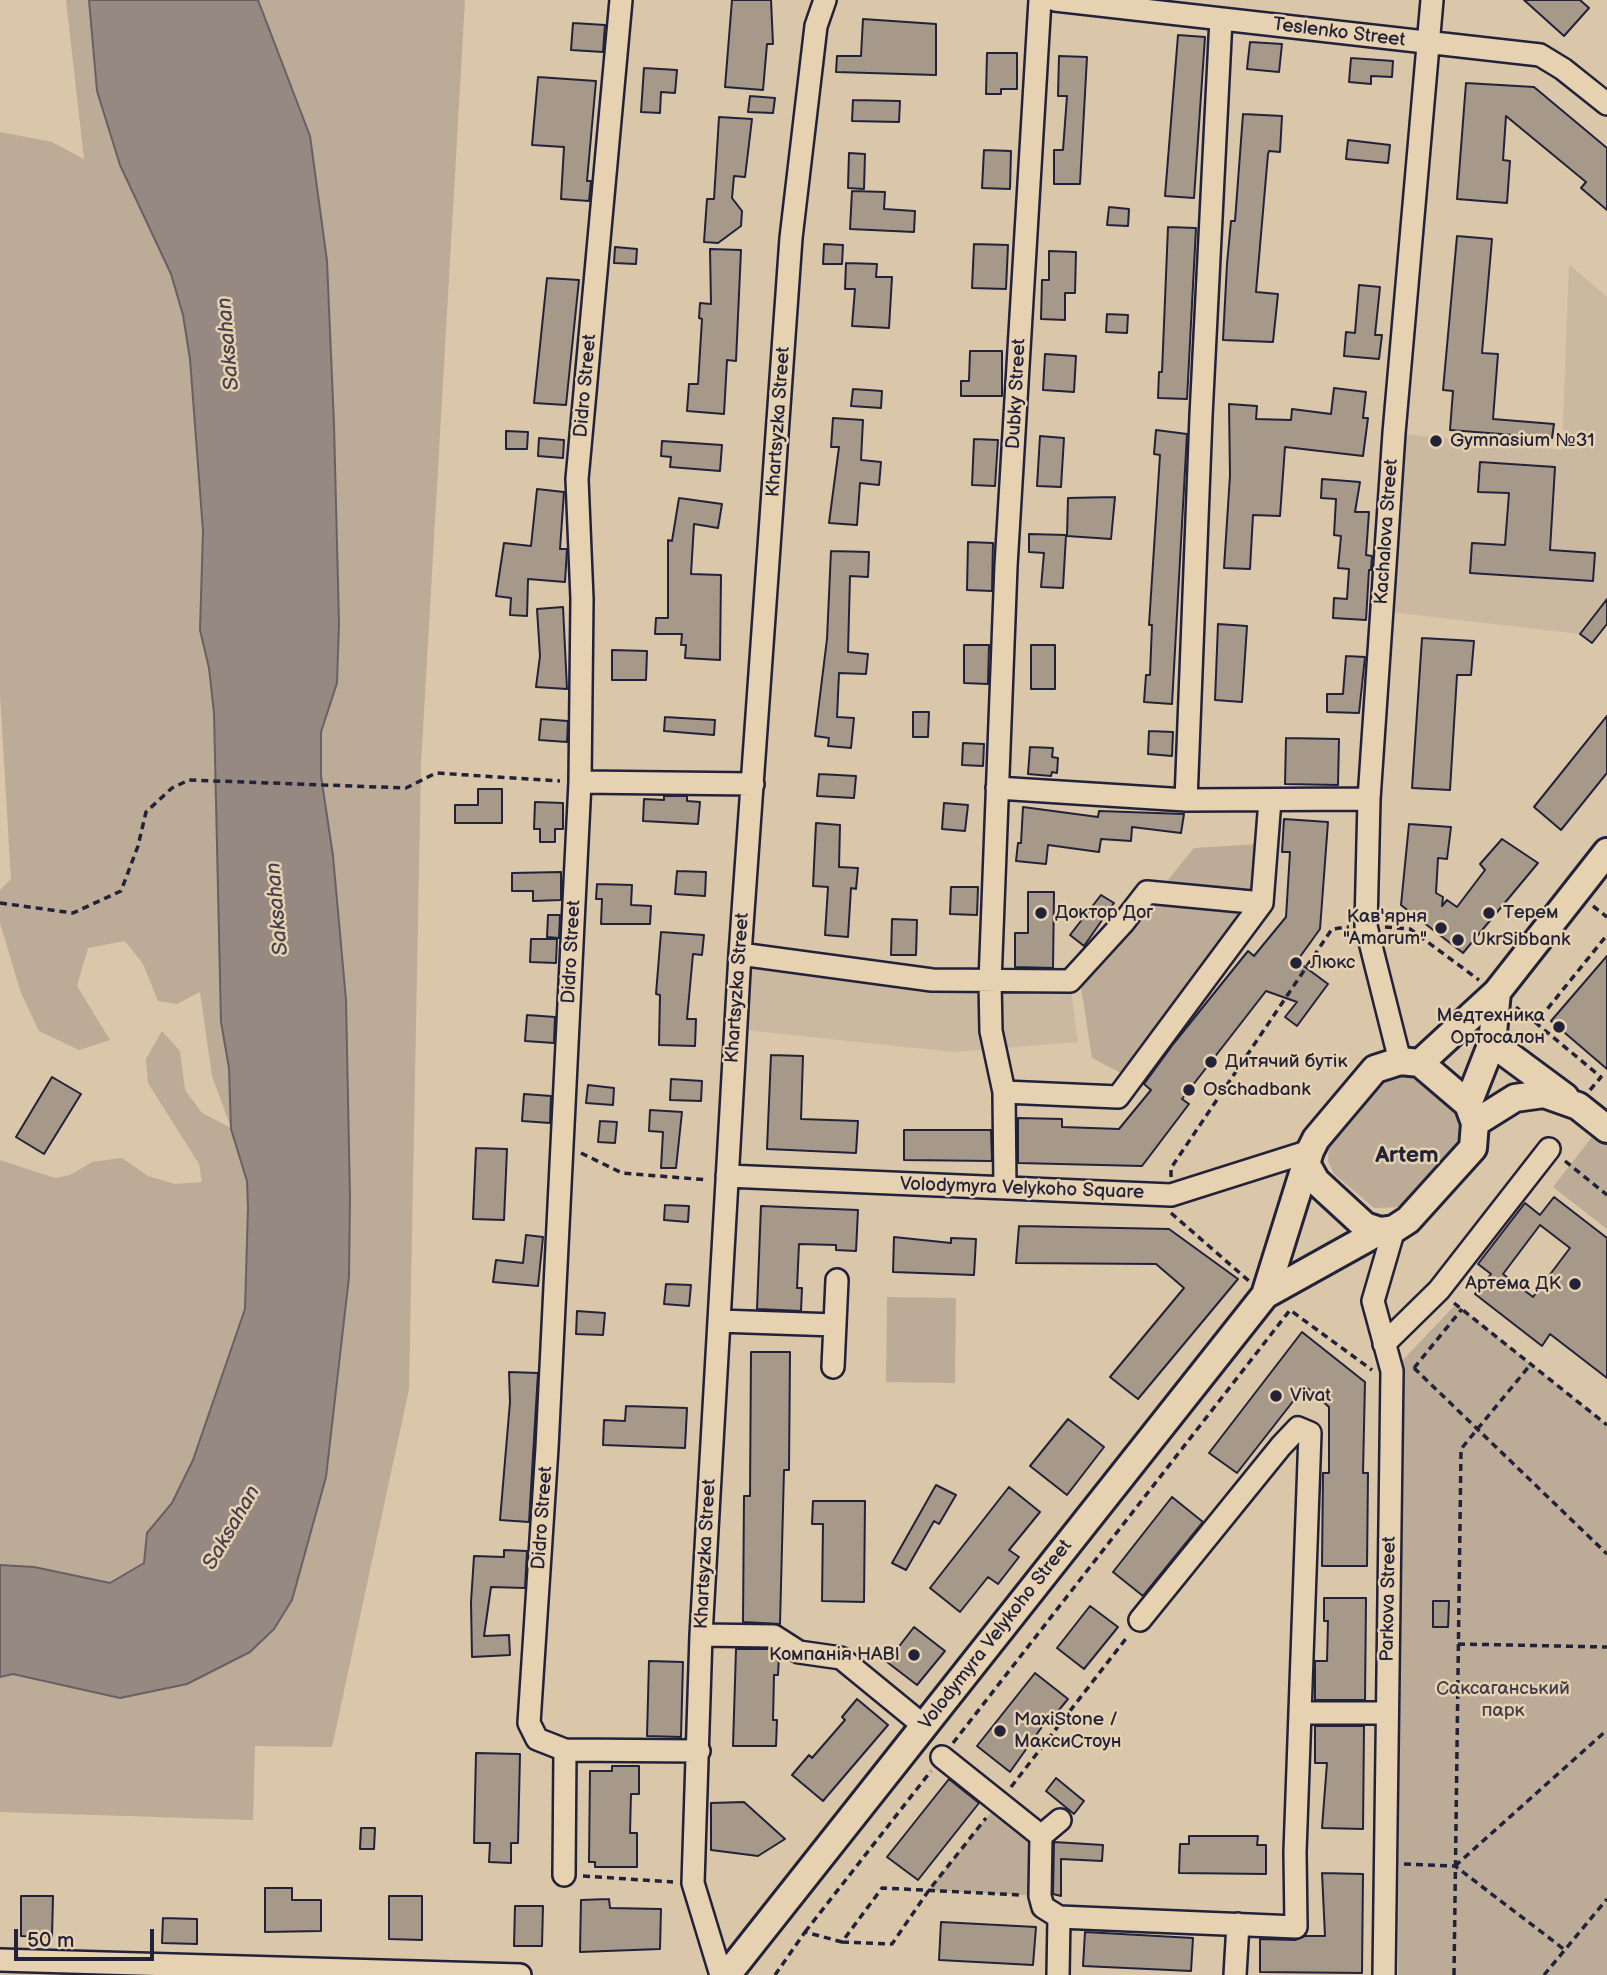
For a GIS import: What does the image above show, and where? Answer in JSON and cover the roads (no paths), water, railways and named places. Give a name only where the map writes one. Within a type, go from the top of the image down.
[{"type":"main road","points":[[1265,1295],[1316,1139],[1375,1069],[1410,1062],[1497,992],[1607,852]]},
{"type":"main road","points":[[1265,1295],[1408,1220],[1473,1148],[1471,1114],[1492,1043],[1497,992]]},
{"type":"main road","points":[[1492,1043],[1607,1129]]},
{"type":"main road","points":[[1410,1062],[1471,1114]]},
{"type":"main road","points":[[1471,1114],[1515,1098],[1545,1094],[1578,1106]]},
{"type":"main road","points":[[1309,1158],[1315,1181],[1365,1226],[1387,1230]]},
{"type":"main road","name":"Volodymyra Velykoho Street","points":[[727,1975],[1265,1295]]},
{"type":"street","name":"Didro Street","points":[[621,0],[577,479],[582,599],[580,782],[547,1448],[529,1723],[537,1739],[565,1750],[699,1751]]},
{"type":"street","name":"Khartsyzka Street","points":[[721,1975],[693,1883],[701,1635],[740,954],[791,238],[816,26],[825,0]]},
{"type":"street","name":"Dubky Street","points":[[1005,1188],[1004,1092],[991,1031],[990,982],[1006,566],[1040,0]]},
{"type":"street","name":"Teslenko Street","points":[[1055,0],[1093,1],[1221,19],[1539,55],[1563,69],[1607,104]]},
{"type":"street","name":"Kachalova Street","points":[[1410,1062],[1366,926],[1369,799],[1394,433],[1432,0]]},
{"type":"street","points":[[1186,800],[1200,416],[1221,19]]},
{"type":"street","points":[[580,782],[753,784]]},
{"type":"street","points":[[997,788],[1186,800],[1369,799]]},
{"type":"street","points":[[1004,1092],[1118,1097],[1262,904],[1270,800]]},
{"type":"street","points":[[740,954],[932,980],[1070,981],[1123,923],[1147,892],[1262,904]]},
{"type":"street","points":[[1384,1344],[1439,1290],[1549,1149]]},
{"type":"street","name":"Volodymyra Velykoho Square","points":[[727,1176],[1171,1195],[1309,1158]]},
{"type":"street","name":"Parkova Street","points":[[1384,1975],[1392,1371],[1373,1301],[1387,1230]]},
{"type":"street","points":[[833,1367],[837,1280]]},
{"type":"street","points":[[719,1321],[835,1325]]},
{"type":"street","points":[[1060,1820],[1041,1836],[1040,1896],[1044,1907],[1059,1917],[1296,1927],[1310,1433],[1298,1429],[1281,1446],[1140,1620]]},
{"type":"street","points":[[701,1635],[774,1636],[799,1652],[841,1658],[924,1726]]},
{"type":"street","points":[[1300,1713],[1387,1713]]},
{"type":"street","points":[[564,1875],[565,1750]]},
{"type":"street","points":[[942,1757],[1041,1836]]},
{"type":"street","points":[[1058,1975],[1059,1917]]},
{"type":"street","points":[[1235,1975],[1238,1924]]},
{"type":"street","points":[[0,1960],[520,1975]]},
{"type":"water","name":"Saksahan","points":[[89,0],[258,0],[310,136],[327,261],[339,623],[337,683],[321,732],[321,776],[333,856],[346,1000],[350,1197],[349,1277],[326,1477],[292,1600],[274,1629],[250,1652],[187,1684],[120,1698],[13,1674],[0,1677],[0,1565],[34,1567],[110,1583],[144,1563],[147,1533],[172,1503],[193,1460],[245,1309],[248,1208],[247,1181],[231,1129],[229,1068],[221,1022],[214,713],[209,668],[200,630],[203,531],[190,359],[183,315],[171,274],[120,165],[97,91]]},
{"type":"place","name":"Gymnasium №31","points":[[1436,441]]},
{"type":"place","name":"Доктор Дог","points":[[1041,913]]},
{"type":"place","name":"Терем","points":[[1489,913]]},
{"type":"place","name":"Кав'ярня \"Amarum\"","points":[[1441,928]]},
{"type":"place","name":"UkrSibbank","points":[[1458,940]]},
{"type":"place","name":"Люкс","points":[[1296,963]]},
{"type":"place","name":"Медтехника Ортосалон","points":[[1559,1027]]},
{"type":"place","name":"Дитячий бутік","points":[[1211,1062]]},
{"type":"place","name":"Oschadbank","points":[[1189,1090]]},
{"type":"place","name":"Артема ДК","points":[[1575,1284]]},
{"type":"place","name":"Vivat","points":[[1276,1396]]},
{"type":"place","name":"Компанія НАВІ","points":[[914,1655]]},
{"type":"place","name":"MaxiStone / МаксиСтоун","points":[[1000,1731]]},
{"type":"district","name":"Artem","points":[[1407,1156]]},
{"type":"park label","name":"Саксаганський парк","points":[[1503,1700]]}]
